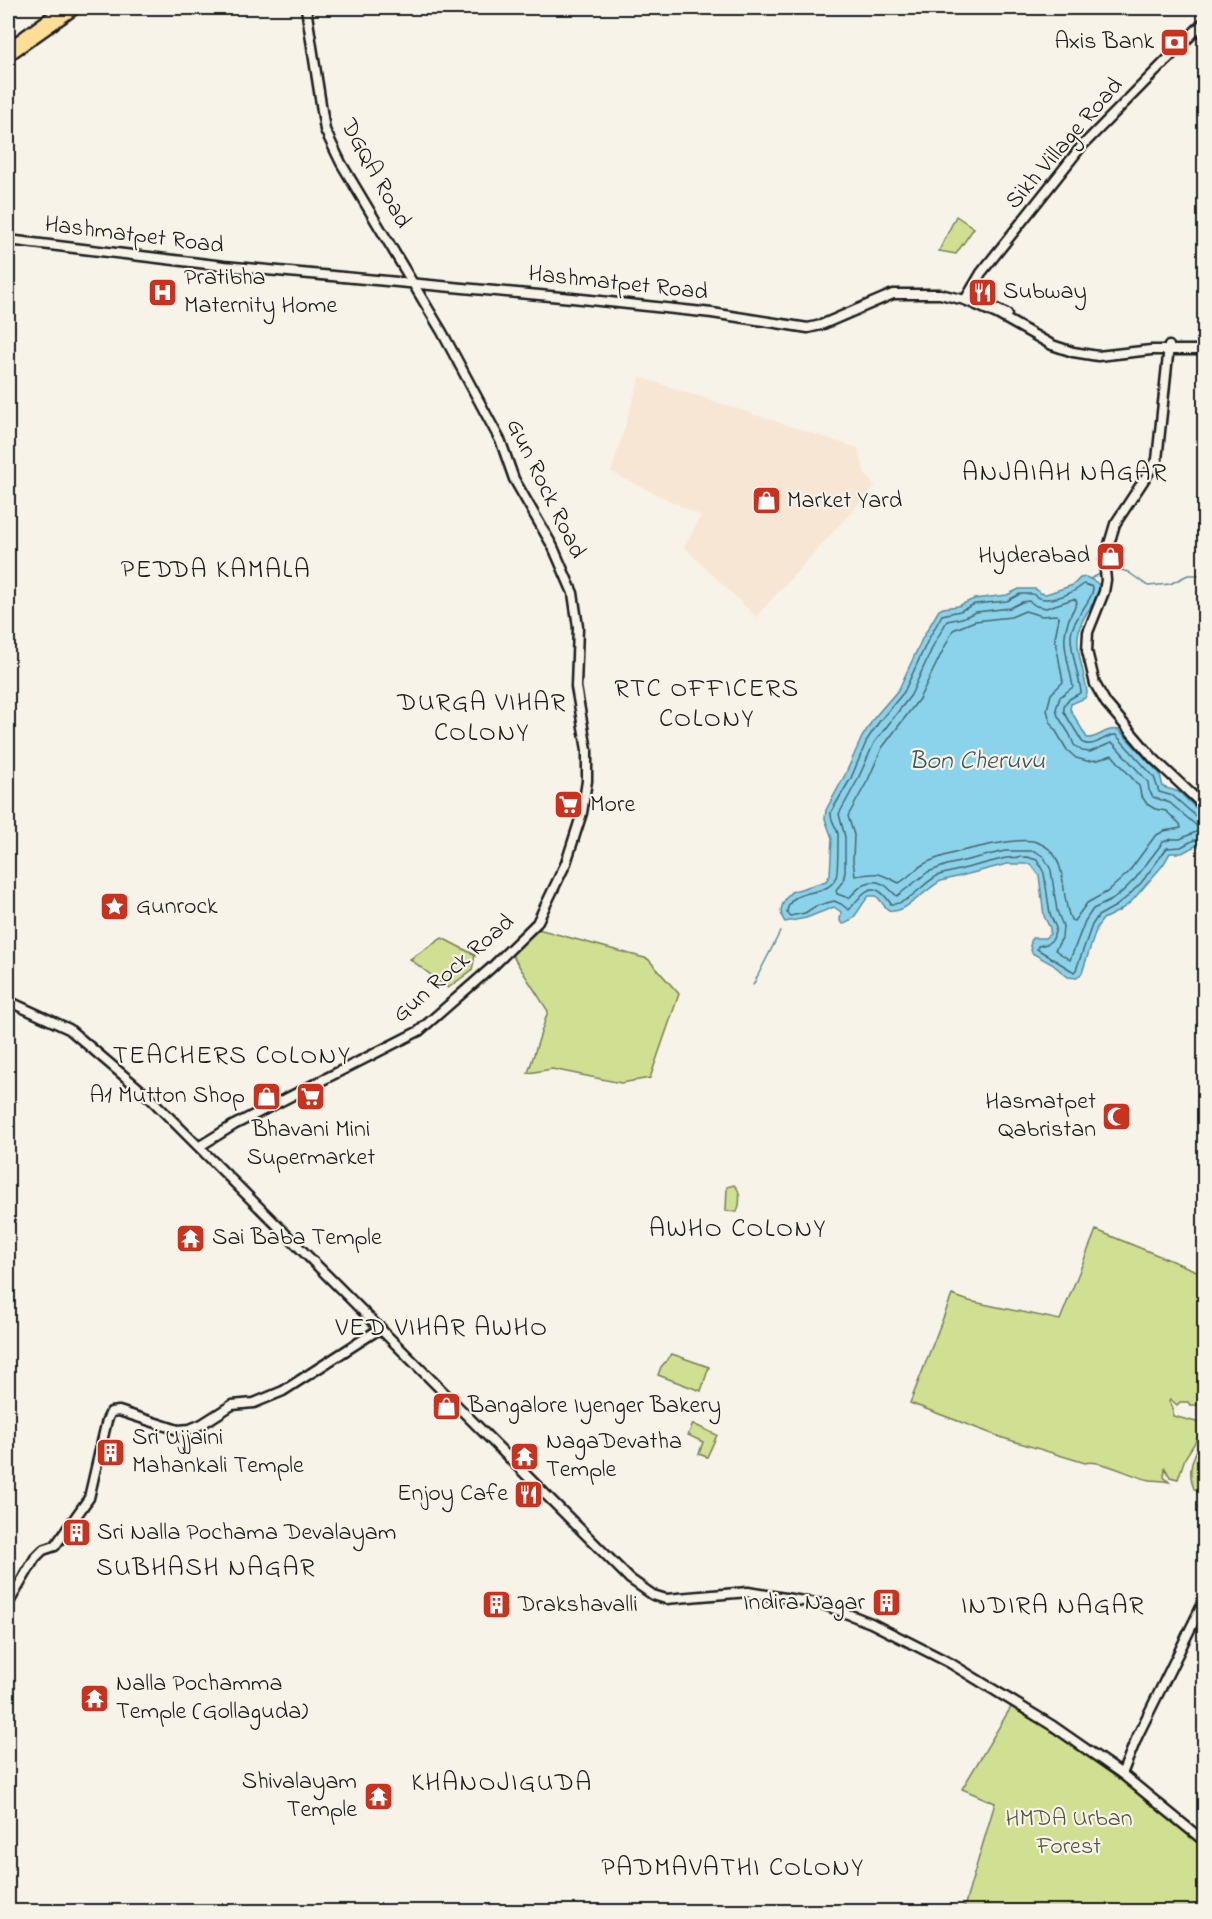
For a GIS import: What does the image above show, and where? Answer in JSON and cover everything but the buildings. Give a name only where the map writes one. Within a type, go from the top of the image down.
[{"type":"main road","points":[[8,48],[63,8]]},
{"type":"main road","points":[[8,56],[76,8]]},
{"type":"main road","name":"DGQA Road","points":[[306,8],[325,130],[341,163],[414,283]]},
{"type":"main road","name":"Sikh Village Road","points":[[966,298],[981,273],[1081,147],[1204,22]]},
{"type":"main road","name":"Hashmatpet Road","points":[[8,240],[224,266],[712,313],[808,328],[821,325],[897,291],[940,289],[998,309],[1074,350],[1098,356],[1169,349]]},
{"type":"main road","name":"Gun Rock Road","points":[[200,1146],[234,1125],[419,1031],[491,968],[537,923],[566,863],[582,813],[587,781],[587,750],[576,687],[578,627],[573,592],[553,547],[514,478],[501,442],[414,283]]},
{"type":"main road","points":[[1204,349],[1169,349],[1157,460],[1116,524],[1104,561],[1106,576],[1104,592],[1090,627],[1087,643],[1087,651],[1099,694],[1153,758],[1204,806]]},
{"type":"main road","points":[[8,1001],[61,1024],[77,1034],[150,1098],[630,1579],[653,1595],[676,1599],[748,1592],[822,1604],[861,1619],[950,1663],[1053,1726],[1122,1774],[1204,1841]]},
{"type":"main road","points":[[8,1604],[34,1558],[43,1550],[56,1546],[89,1498],[107,1420],[111,1412],[119,1411],[178,1430],[190,1429],[232,1405],[254,1403],[283,1391],[381,1328]]},
{"type":"main road","points":[[1122,1774],[1137,1737],[1204,1601]]},
{"type":"shaded area","name":"Market Yard","points":[[640,377],[858,448],[865,474],[875,486],[756,617],[684,547],[701,516],[611,472]]},
{"type":"green space","points":[[956,216],[974,228],[956,254],[939,251]]},
{"type":"green space","points":[[538,929],[648,959],[679,994],[650,1078],[621,1083],[552,1069],[528,1073],[548,1011],[512,955]]},
{"type":"green space","points":[[442,938],[475,955],[472,970],[448,988],[410,959]]},
{"type":"green space","points":[[734,1185],[739,1194],[738,1209],[737,1212],[726,1211],[727,1187]]},
{"type":"green space","points":[[1096,1230],[1204,1274],[1204,1401],[1200,1401],[1204,1404],[1204,1410],[1188,1402],[1180,1402],[1177,1405],[1170,1399],[1169,1402],[1173,1408],[1173,1416],[1200,1423],[1203,1426],[1185,1458],[1178,1479],[1170,1477],[1165,1468],[1164,1477],[1169,1482],[1150,1480],[1099,1463],[1085,1463],[1003,1438],[910,1403],[952,1295],[969,1301],[1060,1320]]},
{"type":"green space","points":[[672,1354],[709,1367],[701,1391],[658,1375],[661,1367]]},
{"type":"green space","points":[[693,1424],[717,1435],[707,1457],[699,1454],[703,1442],[688,1435]]},
{"type":"green space","points":[[1204,1435],[1204,1492],[1194,1489],[1191,1468]]},
{"type":"green space","name":"HMDA Urban Forest","points":[[1014,1702],[1120,1773],[1204,1841],[1204,1911],[963,1911],[995,1803],[962,1789]]},
{"type":"water","name":"Bon Cheruvu","points":[[1086,577],[1101,587],[1083,619],[1079,632],[1078,650],[1087,693],[1085,698],[1071,704],[1070,709],[1087,738],[1110,730],[1119,730],[1160,774],[1163,787],[1179,792],[1204,816],[1204,846],[1195,846],[1182,853],[1170,853],[1163,865],[1131,902],[1103,919],[1097,927],[1082,973],[1077,978],[1068,977],[1052,964],[1032,953],[1030,946],[1032,938],[1045,938],[1050,934],[1050,928],[1044,916],[1039,875],[1031,864],[1007,864],[941,881],[908,905],[894,911],[887,909],[876,896],[869,896],[854,917],[843,924],[840,921],[841,912],[834,907],[806,918],[785,922],[781,914],[782,906],[791,892],[826,881],[830,875],[832,838],[825,819],[826,810],[862,737],[874,718],[899,689],[923,637],[939,610],[958,606],[974,599],[1007,595],[1019,589],[1036,589],[1046,594],[1073,585],[1080,578]]},
{"type":"waterway","points":[[1109,570],[1114,568],[1128,572],[1148,586],[1170,584],[1188,575],[1204,575]]},
{"type":"waterway","points":[[1090,579],[1102,573]]},
{"type":"waterway","points":[[753,985],[780,932]]},
{"type":"place","name":"Axis Bank","points":[[1175,42]]},
{"type":"place","name":"Pratibha Maternity Home","points":[[163,292]]},
{"type":"place","name":"Subway","points":[[982,292]]},
{"type":"place","name":"Market Yard","points":[[766,501]]},
{"type":"place","name":"Hyderabad","points":[[1111,556]]},
{"type":"place","name":"More","points":[[569,805]]},
{"type":"place","name":"Gunrock","points":[[115,907]]},
{"type":"place","name":"A1 Mutton Shop","points":[[266,1096]]},
{"type":"place","name":"Bhavani Mini Supermarket","points":[[311,1097]]},
{"type":"place","name":"Hasmatpet Qabristan","points":[[1117,1116]]},
{"type":"place","name":"Sai Baba Temple","points":[[191,1238]]},
{"type":"place","name":"Bangalore Iyenger Bakery","points":[[447,1406]]},
{"type":"place","name":"Sri Ujjaini Mahankali Temple","points":[[111,1452]]},
{"type":"place","name":"NagaDevatha Temple","points":[[525,1456]]},
{"type":"place","name":"Enjoy Cafe","points":[[529,1494]]},
{"type":"place","name":"Sri Nalla Pochama Devalayam","points":[[76,1533]]},
{"type":"place","name":"Indira Nagar","points":[[886,1603]]},
{"type":"place","name":"Drakshavalli","points":[[497,1605]]},
{"type":"place","name":"Nalla Pochamma Temple (Gollaguda)","points":[[95,1698]]},
{"type":"place","name":"Shivalayam Temple","points":[[378,1796]]},
{"type":"district","name":"ANJAIAH NAGAR","points":[[1065,474]]},
{"type":"district","name":"PEDDA KAMALA","points":[[216,571]]},
{"type":"district","name":"RTC OFFICERS COLONY","points":[[707,705]]},
{"type":"district","name":"DURGA VIHAR COLONY","points":[[482,719]]},
{"type":"district","name":"TEACHERS COLONY","points":[[232,1057]]},
{"type":"district","name":"AWHO COLONY","points":[[738,1230]]},
{"type":"district","name":"VED VIHAR AWHO","points":[[442,1329]]},
{"type":"district","name":"SUBHASH NAGAR","points":[[206,1569]]},
{"type":"district","name":"INDIRA NAGAR","points":[[1053,1607]]},
{"type":"district","name":"KHANOJIGUDA","points":[[502,1784]]},
{"type":"district","name":"PADMAVATHI COLONY","points":[[733,1869]]}]
